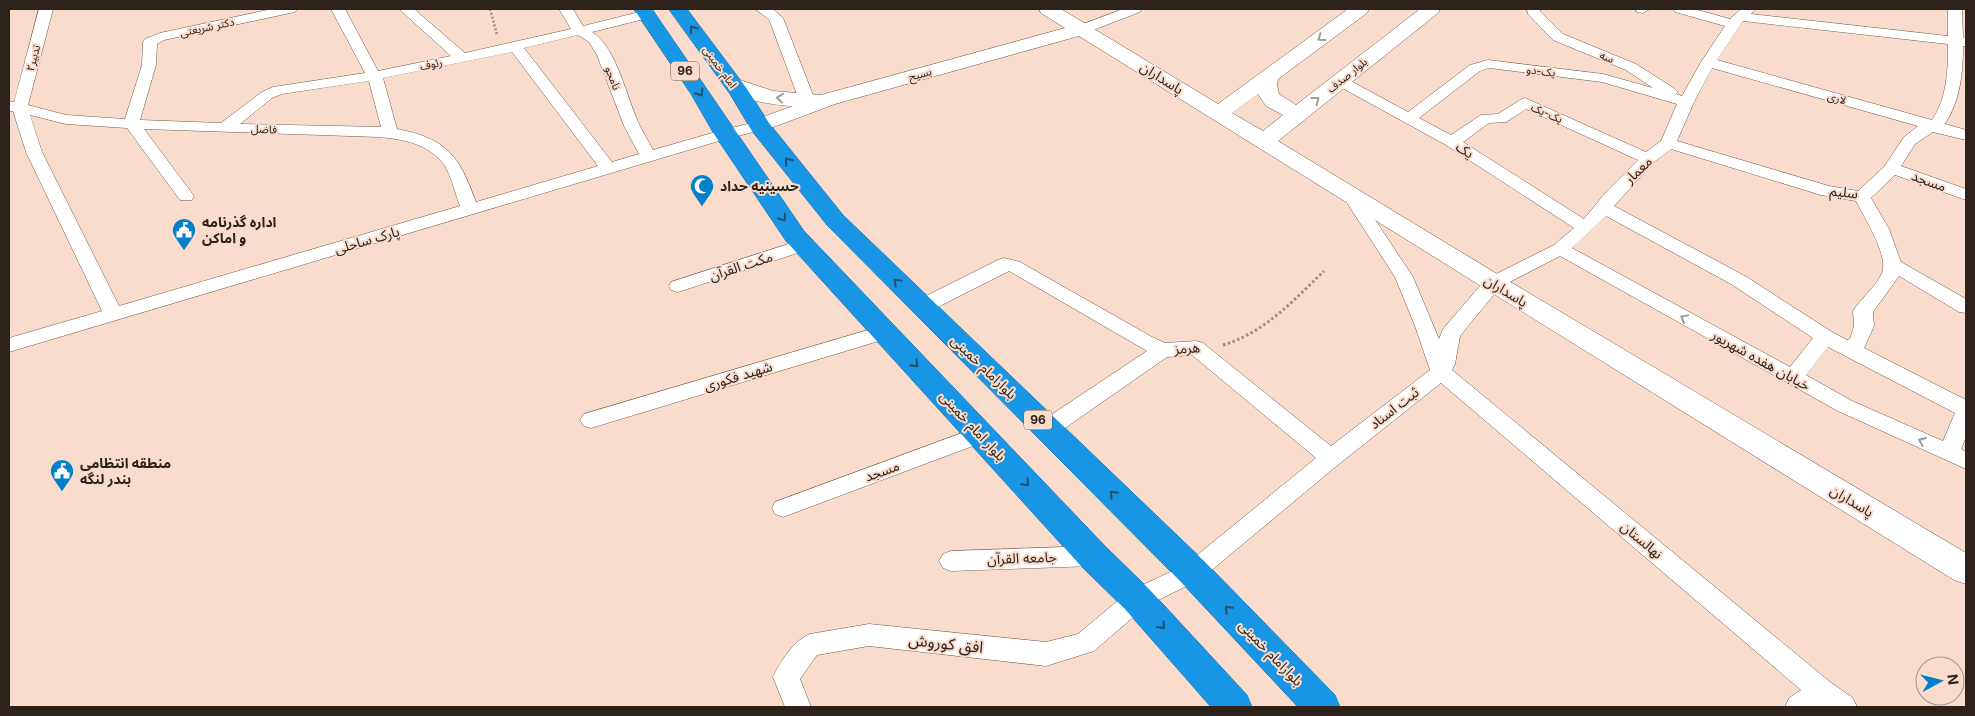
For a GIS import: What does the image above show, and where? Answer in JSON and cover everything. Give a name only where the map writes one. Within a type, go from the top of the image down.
[{"type":"highway","name":"امام خمینی","points":[[678,9],[733,84],[760,126]]},
{"type":"highway","name":"96","points":[[645,12],[701,94],[725,134]]},
{"type":"highway","name":"بلوارامام خمینی","points":[[760,126],[835,220],[921,307],[1193,572],[1322,707]]},
{"type":"highway","name":"بلوار امام خمینی","points":[[725,134],[796,236],[1093,556],[1137,599],[1234,707]]},
{"type":"street","name":"تدبیر۲","points":[[14,107],[46,9]]},
{"type":"street","name":"دکتر شریعتی","points":[[131,123],[148,65],[148,46],[154,39],[290,9]]},
{"type":"street","points":[[338,9],[374,76],[390,133]]},
{"type":"street","points":[[406,9],[462,58]]},
{"type":"street","name":"نامجو","points":[[566,9],[579,30],[594,39],[604,55],[632,126],[649,157]]},
{"type":"street","points":[[762,9],[772,13],[776,18],[806,100]]},
{"type":"street","name":"پاسداران","points":[[1048,9],[1493,283],[1966,570]]},
{"type":"street","points":[[1083,29],[1134,9]]},
{"type":"street","points":[[1219,113],[1360,9]]},
{"type":"street","name":"بلوار صدف","points":[[1264,142],[1431,9]]},
{"type":"street","name":"سه","points":[[1534,9],[1544,24],[1558,37],[1631,66],[1686,102]]},
{"type":"street","points":[[1680,9],[1824,28],[1961,41]]},
{"type":"street","points":[[1823,9],[1824,28]]},
{"type":"street","points":[[1936,126],[1944,116],[1952,96],[1961,41],[1955,9]]},
{"type":"street","name":"رئوف","points":[[224,128],[272,92],[374,76],[462,58],[508,48],[645,12]]},
{"type":"street","name":"معمار","points":[[1493,283],[1560,249],[1585,228],[1604,208],[1613,195],[1648,159],[1668,144],[1686,102],[1708,62],[1740,17]]},
{"type":"street","name":"بسیح","points":[[760,126],[828,100],[1083,29]]},
{"type":"street","points":[[508,48],[609,169]]},
{"type":"street","name":"لاری","points":[[1708,62],[1966,135]]},
{"type":"street","name":"یک-دو","points":[[1408,118],[1476,68],[1488,64],[1602,78],[1686,102]]},
{"type":"street","points":[[1268,77],[1266,92],[1269,98],[1284,109],[1298,114]]},
{"type":"street","name":"یک","points":[[1340,82],[1452,142],[1585,228]]},
{"type":"street","points":[[733,84],[750,93],[774,98],[828,100]]},
{"type":"street","name":"یک-یک","points":[[1452,142],[1486,118],[1501,119],[1525,103],[1648,159]]},
{"type":"street","name":"فاضل","points":[[14,107],[52,118],[224,128],[390,133],[425,142],[441,151],[452,164],[470,209]]},
{"type":"street","points":[[14,107],[113,314]]},
{"type":"street","points":[[131,123],[186,196]]},
{"type":"street","name":"پارک ساحلی","points":[[9,345],[725,134],[760,126]]},
{"type":"street","name":"سلیم","points":[[1668,144],[1826,191],[1862,197],[1892,168],[1916,133],[1922,129],[1936,126]]},
{"type":"street","name":"مسجد","points":[[1892,168],[1966,195]]},
{"type":"street","points":[[1350,195],[1404,277],[1425,326],[1441,372]]},
{"type":"street","points":[[1846,348],[1858,343],[1864,326],[1863,311],[1890,276],[1893,264],[1880,229],[1862,197]]},
{"type":"street","points":[[1604,208],[1738,280],[1826,337],[1966,410],[1958,457]]},
{"type":"street","name":"مکت القرآن","points":[[678,286],[804,245]]},
{"type":"street","name":"خیابان هفده شهریور","points":[[1560,249],[1845,406],[1958,457]]},
{"type":"street","points":[[921,307],[1004,264],[1014,266],[1145,342],[1163,350]]},
{"type":"street","points":[[1893,264],[1966,307]]},
{"type":"street","points":[[1441,372],[1445,364],[1450,334],[1493,283]]},
{"type":"street","name":"شهید فکوری","points":[[591,420],[885,332]]},
{"type":"street","points":[[1792,378],[1826,337]]},
{"type":"street","points":[[1196,348],[1331,458]]},
{"type":"street","name":"هرمز","points":[[1048,429],[1163,350],[1196,348]]},
{"type":"street","name":"ثبت اسناد","points":[[1137,599],[1193,572],[1331,458],[1441,372]]},
{"type":"street","name":"نهالستان","points":[[1441,372],[1821,691],[1844,707]]},
{"type":"street","name":"مسجد","points":[[783,508],[981,434]]},
{"type":"street","name":"جامعه القرآن","points":[[952,561],[1093,556]]},
{"type":"street","name":"افق کوروش","points":[[798,707],[786,678],[810,645],[869,635],[1046,654],[1085,643],[1137,599]]},
{"type":"street","points":[[1798,707],[1821,691]]},
{"type":"path","points":[[490,9],[508,48]]},
{"type":"path","name":"هرمز","points":[[1196,348],[1226,345],[1244,338],[1262,326],[1324,271]]},
{"type":"place","name":"حسینیه حداد","points":[[702,207]]},
{"type":"place","name":"اداره گذرنامه و اماکن","points":[[184,251]]},
{"type":"place","name":"منطقه انتظامی بندر لنگه","points":[[62,492]]}]
